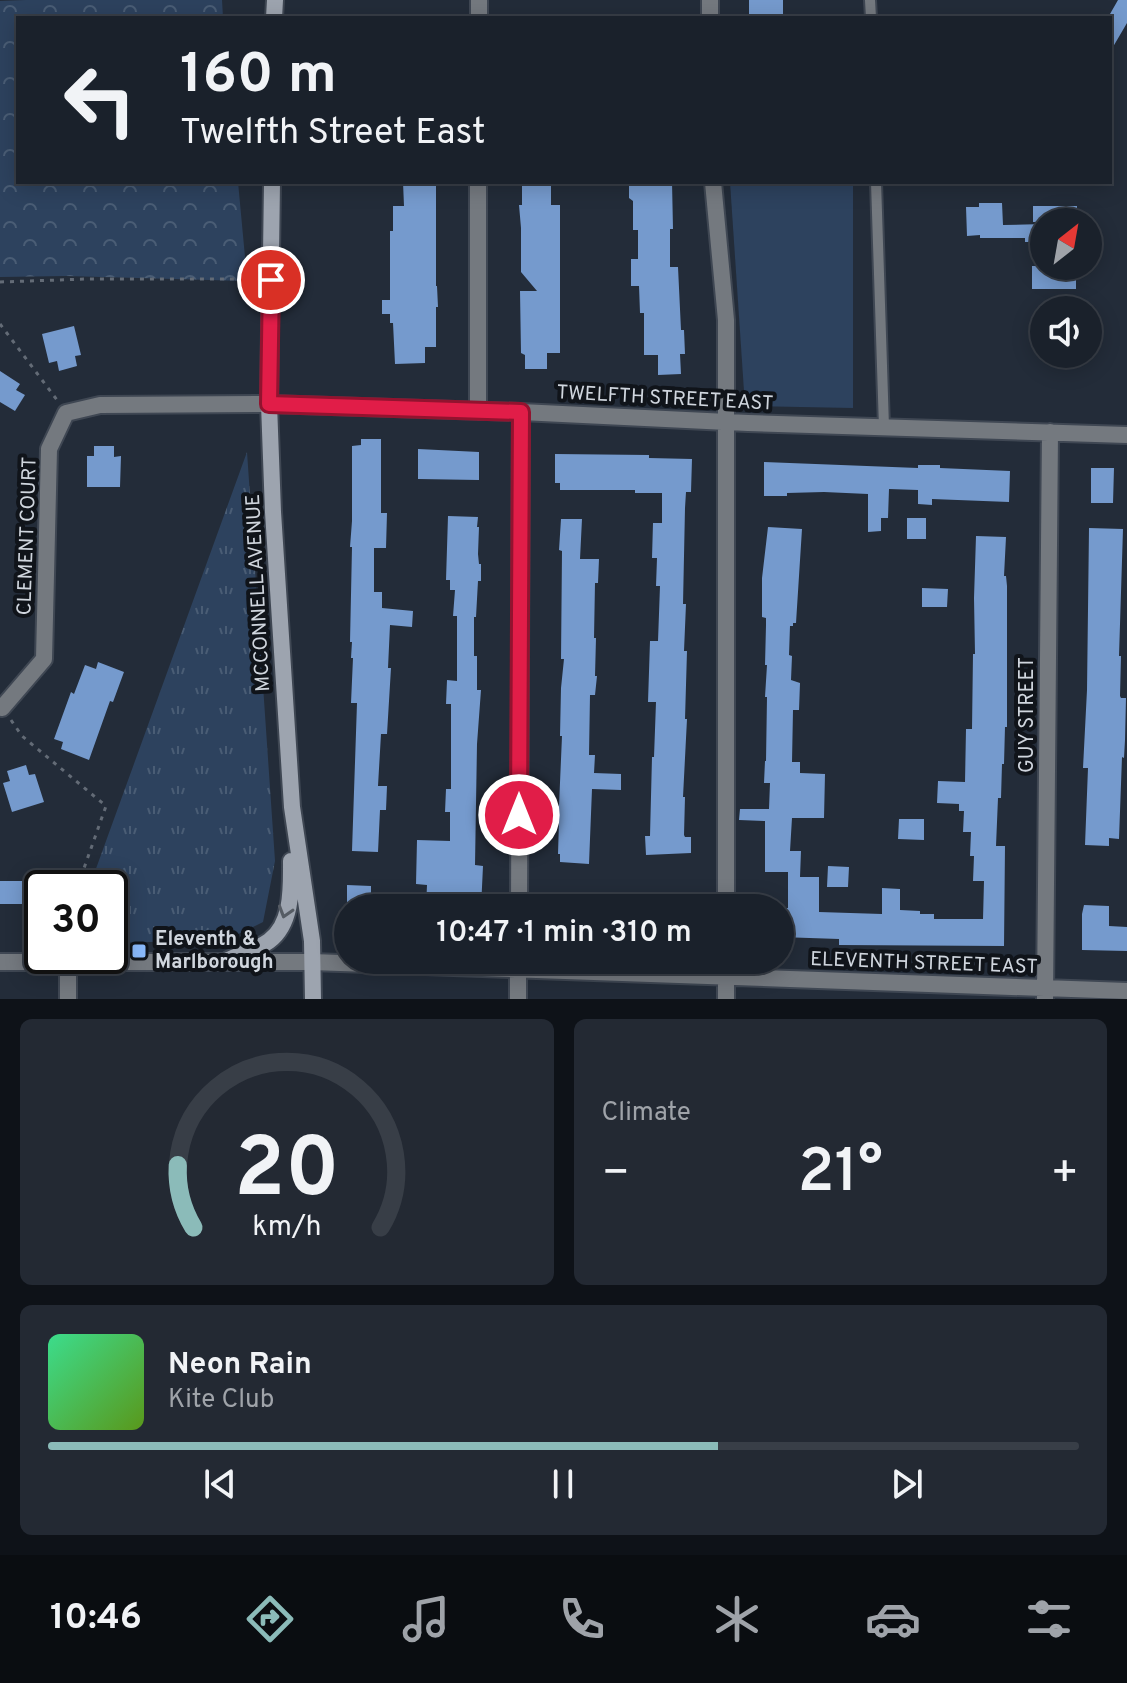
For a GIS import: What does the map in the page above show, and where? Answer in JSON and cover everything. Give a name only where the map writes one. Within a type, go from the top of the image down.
[{"type":"main road","name":"MCCONNELL AVENUE","points":[[272,184],[269,404],[273,512],[292,807],[312,941],[313,999]]},
{"type":"main road","points":[[228,960],[270,940],[284,923],[291,892],[292,807]]},
{"type":"street","points":[[478,184],[478,411]]},
{"type":"street","points":[[713,184],[726,320],[726,894]]},
{"type":"street","points":[[66,413],[100,405],[269,404]]},
{"type":"street","name":"TWELFTH STREET EAST","points":[[269,404],[1127,435]]},
{"type":"street","points":[[519,894],[521,412]]},
{"type":"street","name":"CLEMENT COURT","points":[[2,708],[44,659],[49,449],[66,413]]},
{"type":"street","name":"GUY STREET","points":[[1045,994],[1054,432]]},
{"type":"street","name":"ELEVENTH STREET EAST","points":[[0,962],[24,962]]},
{"type":"street","name":"ELEVENTH STREET EAST","points":[[128,962],[334,962]]},
{"type":"street","points":[[68,974],[68,999]]},
{"type":"street","points":[[518,974],[518,999]]},
{"type":"street","points":[[726,974],[726,999]]},
{"type":"street","name":"ELEVENTH STREET EAST","points":[[794,974],[1045,994],[1127,991]]},
{"type":"lane","points":[[876,184],[884,427]]},
{"type":"path","points":[[0,282],[271,280]]},
{"type":"path","points":[[0,324],[66,413]]},
{"type":"path","points":[[2,708],[22,736],[106,806],[83,870]]},
{"type":"green space","points":[[222,0],[223,16],[16,16],[16,184],[238,184],[249,300],[246,281],[0,277],[0,1]]},
{"type":"green space","points":[[730,184],[853,184],[853,408],[745,406]]},
{"type":"green space","points":[[247,452],[275,861],[263,922],[226,940],[128,943],[128,870],[96,870]]},
{"type":"building","points":[[749,0],[783,0],[783,16],[749,16]]},
{"type":"building","points":[[1118,0],[1127,0],[1127,23],[1112,49],[1112,16],[1110,14]]},
{"type":"building","points":[[403,184],[436,184],[436,347],[425,347],[425,363],[395,364],[393,323],[390,323],[390,314],[382,314],[382,300],[390,300],[393,206],[404,206]]},
{"type":"building","points":[[522,184],[551,184],[551,205],[560,205],[560,353],[547,353],[547,369],[525,369],[525,355],[521,353],[520,291],[537,291],[521,272],[519,205],[522,205]]},
{"type":"building","points":[[629,184],[672,184],[670,267],[678,267],[685,354],[680,354],[681,374],[658,375],[658,355],[644,355],[644,313],[640,313],[639,286],[631,286],[631,259],[638,259],[638,230],[633,230],[633,201],[629,198]]},
{"type":"building","points":[[979,203],[1002,203],[1003,225],[1030,224],[1030,242],[1025,242],[1025,238],[967,236],[966,207],[979,207]]},
{"type":"building","points":[[1033,206],[1077,206],[1077,208]]},
{"type":"building","points":[[1032,280],[1076,280],[1076,289],[1032,289]]},
{"type":"building","points":[[74,326],[81,355],[75,356],[77,366],[59,371],[57,361],[49,363],[42,334]]},
{"type":"building","points":[[0,371],[20,384],[16,390],[25,395],[15,411],[0,402]]},
{"type":"building","points":[[361,439],[381,439],[381,513],[387,513],[386,548],[374,548],[374,592],[382,592],[382,608],[413,611],[412,627],[390,625],[387,734],[381,734],[378,786],[387,786],[386,810],[380,810],[378,852],[352,851],[357,703],[351,703],[352,446],[361,445]]},
{"type":"building","points":[[94,446],[114,446],[114,457],[121,456],[120,487],[87,487],[87,456],[94,456]]},
{"type":"building","points":[[418,449],[479,452],[479,480],[418,479]]},
{"type":"building","points":[[555,454],[649,455],[649,458],[692,459],[691,492],[686,492],[685,508],[683,604],[686,604],[684,651],[687,651],[684,835],[691,837],[691,853],[646,855],[645,836],[650,836],[656,702],[648,702],[650,641],[658,641],[660,586],[656,586],[657,558],[652,558],[653,523],[662,523],[662,493],[560,490],[560,483],[555,483]]},
{"type":"building","points":[[764,462],[918,468],[918,465],[940,465],[940,468],[1010,471],[1009,502],[932,499],[932,505],[918,504],[918,490],[889,489],[888,518],[881,518],[881,531],[868,532],[868,494],[824,492],[764,496]]},
{"type":"building","points":[[1091,468],[1114,468],[1113,503],[1091,503]]},
{"type":"building","points":[[448,516],[478,517],[481,581],[478,581],[474,617],[474,656],[477,656],[477,690],[481,690],[475,865],[483,866],[482,894],[427,894],[427,885],[416,884],[417,840],[450,841],[450,812],[445,812],[446,789],[451,789],[451,704],[446,704],[447,680],[457,681],[457,616],[453,616],[455,590],[450,590],[450,580],[446,580]]},
{"type":"building","points":[[907,518],[926,518],[926,539],[907,539]]},
{"type":"building","points":[[561,519],[582,519],[580,559],[599,559],[598,583],[595,583],[594,638],[597,676],[595,695],[590,695],[589,755],[595,755],[594,773],[621,774],[621,790],[592,789],[589,864],[560,862],[559,821],[555,821],[555,806],[559,806],[564,659],[561,659]]},
{"type":"building","points":[[768,527],[802,529],[796,623],[790,626],[791,680],[800,683],[799,710],[793,710],[792,762],[800,762],[800,773],[825,774],[824,818],[792,818],[790,851],[801,851],[800,877],[819,877],[819,912],[882,914],[882,888],[900,889],[900,910],[934,914],[934,919],[983,919],[984,881],[973,881],[971,832],[963,832],[964,811],[959,811],[959,804],[937,803],[938,781],[965,782],[966,729],[972,729],[976,536],[1006,537],[1007,727],[1001,798],[998,798],[996,846],[1005,846],[1004,946],[839,945],[839,939],[794,937],[794,894],[788,894],[788,872],[765,872],[765,821],[739,820],[740,809],[769,809],[770,783],[764,783],[767,665],[762,578]]},
{"type":"building","points":[[1089,528],[1123,529],[1119,656],[1120,696],[1126,698],[1125,740],[1119,839],[1109,838],[1109,846],[1085,845],[1088,768],[1083,768]]},
{"type":"building","points":[[922,588],[948,589],[947,607],[922,607]]},
{"type":"building","points":[[98,662],[124,672],[89,760],[61,749],[63,742],[54,739],[71,692],[74,694],[85,665],[96,669]]},
{"type":"building","points":[[26,765],[29,775],[35,774],[44,802],[12,812],[3,783],[10,781],[7,771]]},
{"type":"building","points":[[899,819],[924,819],[924,840],[898,839]]},
{"type":"building","points":[[828,866],[849,867],[848,887],[827,887]]},
{"type":"building","points":[[0,881],[24,881],[24,904],[0,904]]},
{"type":"building","points":[[347,885],[371,886],[371,894],[347,894]]},
{"type":"building","points":[[1084,905],[1109,906],[1109,926],[1127,927],[1127,951],[1082,950]]},
{"type":"place","name":"Eleventh & Marlborough","points":[[139,951]]},
{"type":"route","points":[[271,280],[269,404],[521,412],[519,815]]}]
